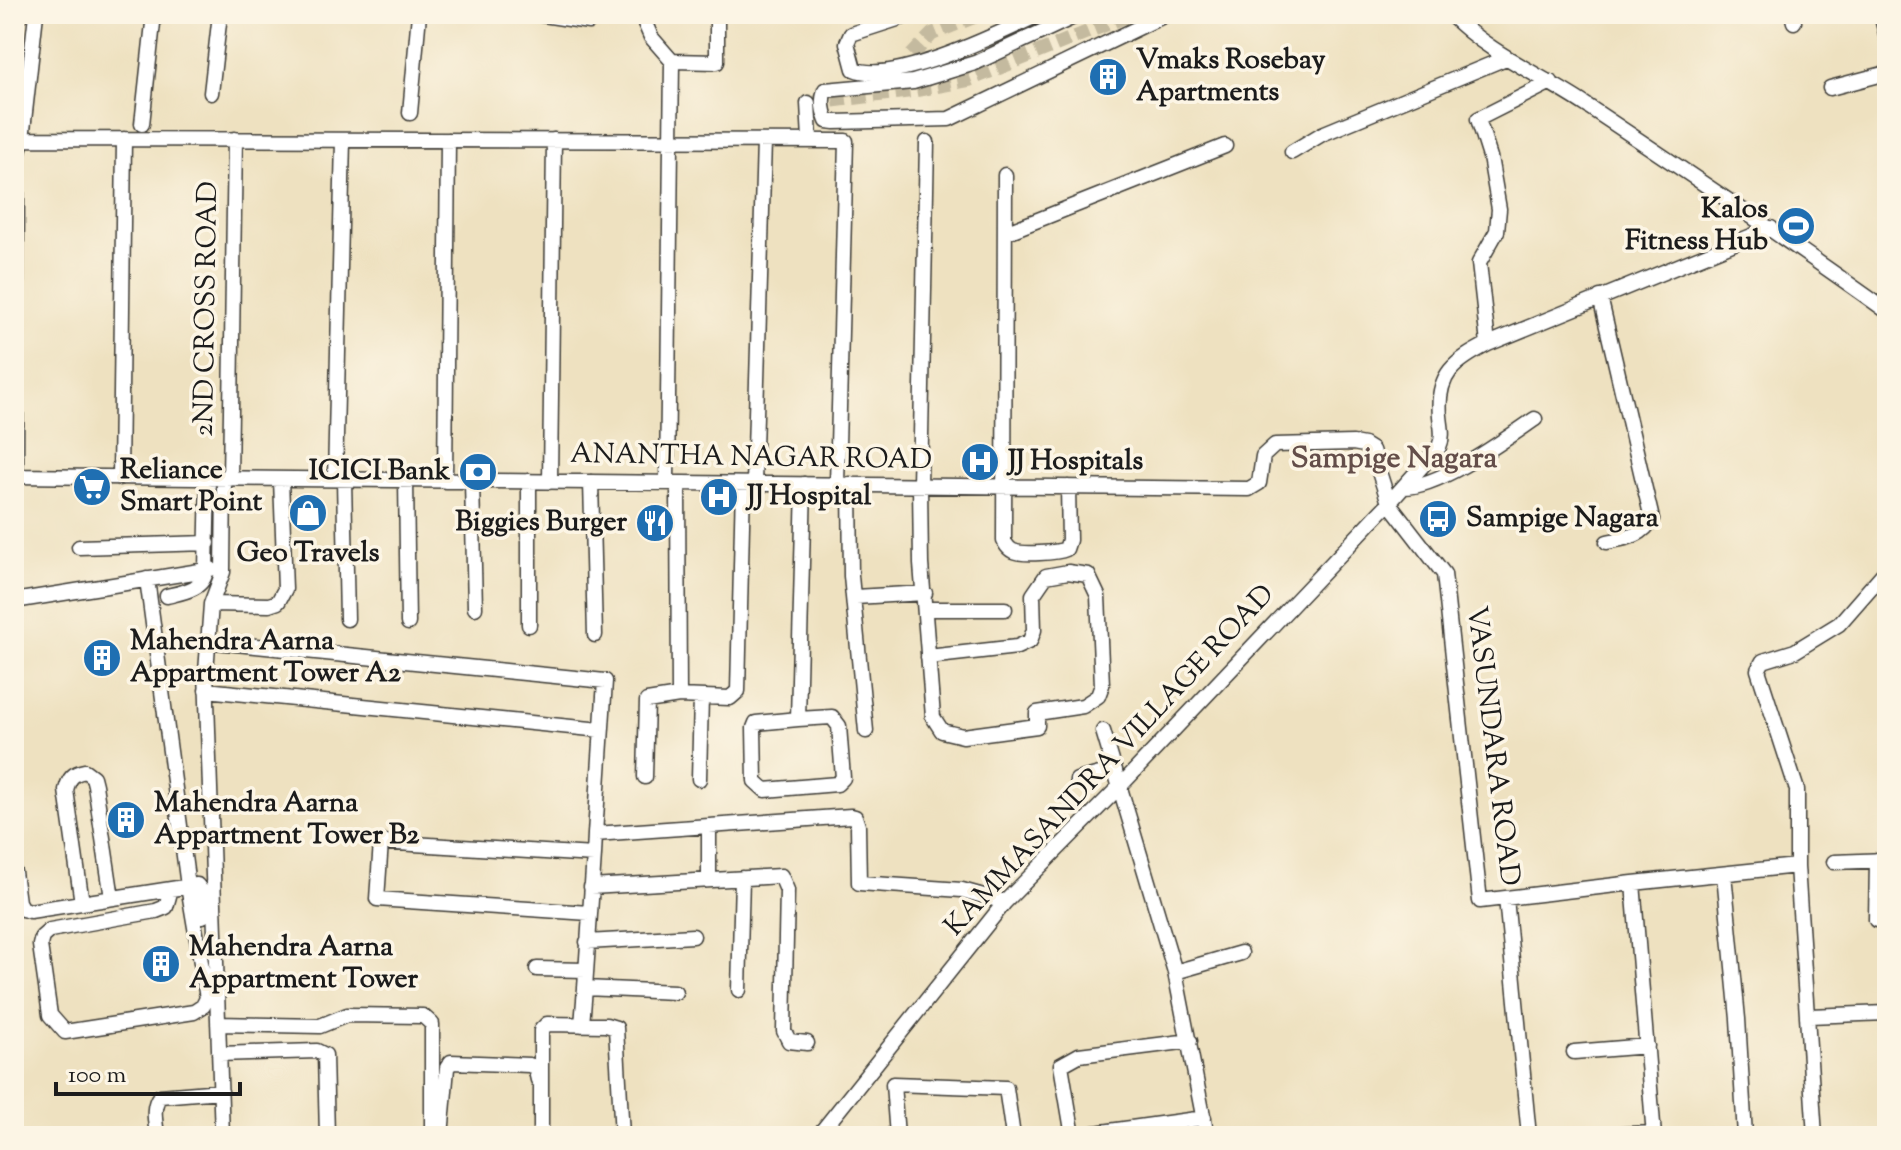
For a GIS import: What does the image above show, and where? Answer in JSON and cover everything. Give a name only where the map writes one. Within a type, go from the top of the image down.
[{"type":"street","points":[[15,476],[16,160],[22,139],[36,14]]},
{"type":"street","points":[[142,124],[154,14]]},
{"type":"street","points":[[211,93],[220,14]]},
{"type":"street","points":[[410,113],[419,14]]},
{"type":"street","points":[[537,14],[589,22]]},
{"type":"street","points":[[641,14],[651,37],[672,61],[673,482],[679,696]]},
{"type":"street","points":[[672,61],[717,62],[717,14]]},
{"type":"street","points":[[913,14],[851,34],[847,43],[854,69],[913,82],[975,63],[1080,14]]},
{"type":"street","points":[[1040,14],[975,44],[887,76],[825,90],[822,96],[823,113],[827,121],[949,119],[1167,14]]},
{"type":"street","points":[[1450,14],[1506,58],[1551,82],[1771,228],[1887,311]]},
{"type":"street","points":[[1881,14],[1887,38]]},
{"type":"street","points":[[14,55],[30,57]]},
{"type":"street","points":[[1292,152],[1322,134],[1506,58]]},
{"type":"street","points":[[1830,88],[1887,73]]},
{"type":"street","points":[[1488,344],[1479,263],[1497,231],[1499,209],[1490,157],[1478,119],[1551,82]]},
{"type":"street","points":[[808,103],[810,139]]},
{"type":"street","points":[[22,139],[846,141],[843,484],[866,731]]},
{"type":"street","points":[[120,478],[124,139]]},
{"type":"street","name":"2ND CROSS ROAD","points":[[222,1136],[206,641],[211,604],[223,567],[235,139]]},
{"type":"street","points":[[343,140],[340,480],[347,619]]},
{"type":"street","points":[[445,481],[448,140]]},
{"type":"street","points":[[550,482],[554,140]]},
{"type":"street","points":[[645,777],[647,701],[679,696],[730,698],[738,691],[764,141]]},
{"type":"street","points":[[927,142],[920,485],[921,564],[927,609],[928,657],[933,717],[942,731],[963,736],[1037,726],[1037,713],[1083,706],[1098,696],[1102,685],[1098,596],[1088,575],[1068,572],[1046,576],[1033,595],[1034,630],[1030,641],[1017,647],[928,657]]},
{"type":"street","points":[[1005,233],[1225,146]]},
{"type":"street","points":[[1005,175],[1004,541],[1007,547],[1014,552],[1059,552],[1066,549],[1069,540],[1068,487]]},
{"type":"street","points":[[1389,503],[1442,442],[1439,399],[1449,369],[1464,357],[1488,344],[1771,228]]},
{"type":"street","points":[[1600,297],[1652,519],[1636,535],[1607,542]]},
{"type":"street","points":[[1403,487],[1417,487],[1484,454],[1535,419]]},
{"type":"street","name":"ANANTHA NAGAR ROAD","points":[[15,476],[1249,489],[1259,483],[1263,456],[1270,447],[1281,444],[1353,443],[1372,450],[1389,503]]},
{"type":"street","points":[[167,596],[199,586],[205,578],[208,478]]},
{"type":"street","points":[[211,604],[269,605],[278,602],[285,589],[281,479]]},
{"type":"street","points":[[406,480],[408,623]]},
{"type":"street","points":[[472,481],[475,608]]},
{"type":"street","points":[[529,481],[529,625]]},
{"type":"street","points":[[591,482],[595,635]]},
{"type":"street","points":[[798,719],[804,484]]},
{"type":"street","name":"KAMMASANDRA VILLAGE ROAD","points":[[818,1136],[1005,902],[1120,786],[1389,503]]},
{"type":"street","name":"VASUNDARA ROAD","points":[[1389,503],[1444,574],[1480,901],[1797,866]]},
{"type":"street","points":[[79,547],[208,543]]},
{"type":"street","points":[[14,601],[223,567]]},
{"type":"street","points":[[1815,1136],[1797,866],[1797,790],[1758,670],[1763,661],[1795,651],[1839,624],[1887,569]]},
{"type":"street","points":[[147,579],[188,886],[207,998],[203,1006],[194,1012],[65,1032],[50,1015],[40,945],[42,937],[50,930],[156,911],[166,907],[171,898],[171,889]]},
{"type":"street","points":[[855,597],[925,593]]},
{"type":"street","points":[[927,609],[1005,609]]},
{"type":"street","points":[[206,641],[605,681],[582,1025]]},
{"type":"street","points":[[206,690],[601,730]]},
{"type":"street","points":[[699,779],[701,697]]},
{"type":"street","points":[[832,717],[836,720],[842,781],[765,790],[755,781],[756,723],[798,719],[832,717]]},
{"type":"street","points":[[1103,731],[1175,972],[1207,1136]]},
{"type":"street","points":[[1077,780],[1115,770]]},
{"type":"street","points":[[82,903],[66,790],[68,780],[76,772],[85,771],[93,777],[112,898]]},
{"type":"street","points":[[595,834],[851,816],[855,817],[858,826],[859,883],[962,890],[1005,902]]},
{"type":"street","points":[[709,826],[709,880]]},
{"type":"street","points":[[589,913],[377,899],[381,842],[594,855]]},
{"type":"street","points":[[1834,862],[1882,860],[1876,920]]},
{"type":"street","points":[[14,872],[18,902],[22,909],[30,911],[197,885],[205,924],[215,926]]},
{"type":"street","points":[[1724,874],[1745,1136]]},
{"type":"street","points":[[591,887],[781,876],[787,890],[784,1031],[789,1041],[807,1043]]},
{"type":"street","points":[[739,990],[742,878]]},
{"type":"street","points":[[1585,1136],[1654,1134],[1633,883]]},
{"type":"street","points":[[1506,898],[1529,1136]]},
{"type":"street","points":[[587,942],[693,936]]},
{"type":"street","points":[[1175,972],[1241,953]]},
{"type":"street","points":[[537,969],[586,970]]},
{"type":"street","points":[[585,988],[675,992]]},
{"type":"street","points":[[1809,1016],[1887,1013]]},
{"type":"street","points":[[218,1024],[320,1026],[347,1015],[423,1016],[432,1024],[432,1136]]},
{"type":"street","points":[[538,1136],[541,1030],[547,1024],[606,1025],[616,1028],[622,1136]]},
{"type":"street","points":[[1190,1041],[1079,1055],[1061,1065],[1073,1136],[1204,1118]]},
{"type":"street","points":[[1574,1052],[1647,1046]]},
{"type":"street","points":[[219,1054],[317,1051],[325,1055],[327,1136]]},
{"type":"street","points":[[441,1136],[447,1068],[456,1060],[535,1067],[538,1075],[538,1136]]},
{"type":"street","points":[[862,1083],[1006,1088],[1013,1136]]},
{"type":"street","points":[[893,1084],[897,1136]]},
{"type":"street","points":[[157,1136],[155,1109],[160,1096],[221,1091]]},
{"type":"tunnel","points":[[907,76],[911,56],[932,34],[981,14]]},
{"type":"tunnel","points":[[812,103],[912,91],[969,80],[1132,14]]},
{"type":"place","name":"Vmaks Rosebay Apartments","points":[[1108,77]]},
{"type":"place","name":"Kalos Fitness Hub","points":[[1796,226]]},
{"type":"place","name":"JJ Hospitals","points":[[980,462]]},
{"type":"place","name":"ICICI Bank","points":[[478,472]]},
{"type":"place","name":"Reliance Smart Point","points":[[92,487]]},
{"type":"place","name":"JJ Hospital","points":[[719,497]]},
{"type":"place","name":"Geo Travels","points":[[308,513]]},
{"type":"place","name":"Sampige Nagara","points":[[1438,519]]},
{"type":"place","name":"Biggies Burger","points":[[655,523]]},
{"type":"place","name":"Mahendra Aarna Appartment Tower A2","points":[[102,658]]},
{"type":"place","name":"Mahendra Aarna Appartment Tower B2","points":[[126,820]]},
{"type":"place","name":"Mahendra Aarna Appartment Tower","points":[[161,964]]},
{"type":"district","name":"Sampige Nagara","points":[[1394,459]]}]
